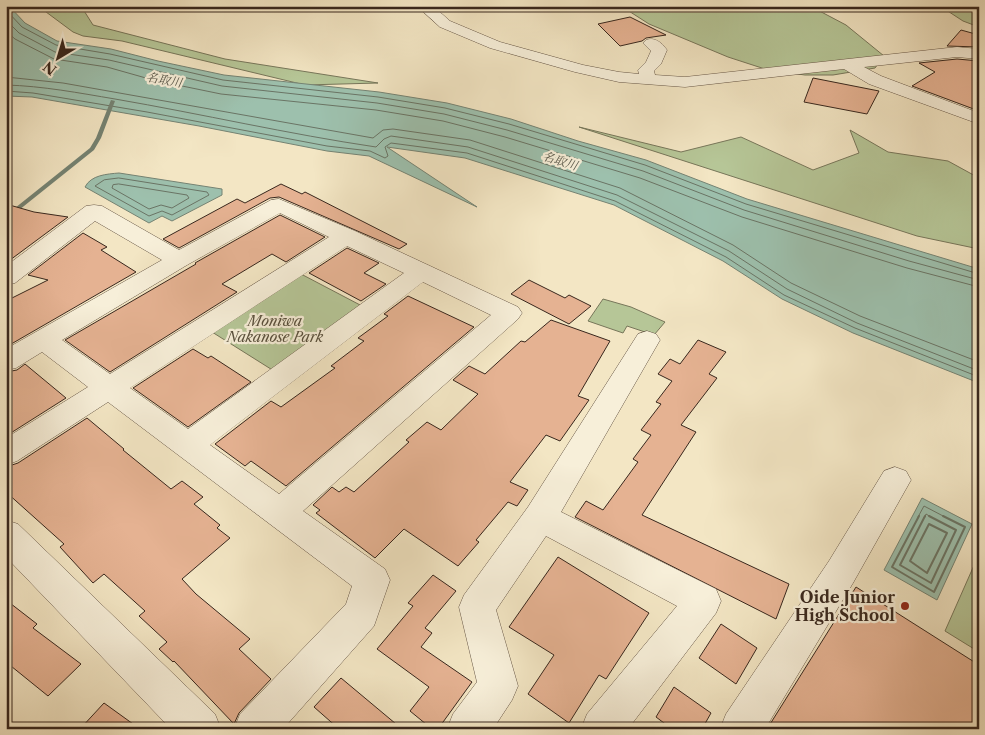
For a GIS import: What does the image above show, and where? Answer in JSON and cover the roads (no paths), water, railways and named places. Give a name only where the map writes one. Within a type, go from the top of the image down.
[{"type":"street","points":[[424,6],[445,24],[495,45],[581,69],[619,77],[685,82],[957,52],[979,54]]},
{"type":"street","points":[[648,79],[646,70],[653,64],[659,50],[651,43]]},
{"type":"street","points":[[847,64],[875,80],[979,120]]},
{"type":"street","points":[[6,360],[44,340],[179,260],[279,205],[509,313],[280,512]]},
{"type":"street","points":[[6,278],[94,211],[179,260]]},
{"type":"street","points":[[6,453],[347,236]]},
{"type":"street","points":[[188,445],[422,271]]},
{"type":"street","points":[[44,340],[372,580],[361,614],[255,729]]},
{"type":"street","points":[[468,729],[498,686],[477,607],[540,517],[646,340]]},
{"type":"street","points":[[741,729],[841,572],[895,480]]},
{"type":"street","points":[[540,517],[703,601],[602,729]]},
{"type":"street","points":[[6,534],[200,729]]},
{"type":"water","name":"名取川","points":[[6,6],[9,6],[25,23],[57,41],[111,49],[224,75],[379,92],[447,103],[511,119],[578,141],[646,160],[747,199],[979,269],[979,383],[853,333],[782,299],[723,261],[614,205],[465,158],[387,147],[477,207],[369,156],[327,151],[199,126],[32,97],[6,96]]},
{"type":"water","points":[[119,173],[222,189],[222,195],[172,221],[162,216],[149,223],[85,187],[95,178]]},
{"type":"water","points":[[922,498],[972,524],[937,600],[884,570]]},
{"type":"waterway","points":[[12,213],[92,149],[99,138],[113,101]]},
{"type":"place","name":"Oide Junior High School","points":[[905,606]]},
{"type":"park label","name":"Moniwa Nakanose Park","points":[[275,330]]}]
